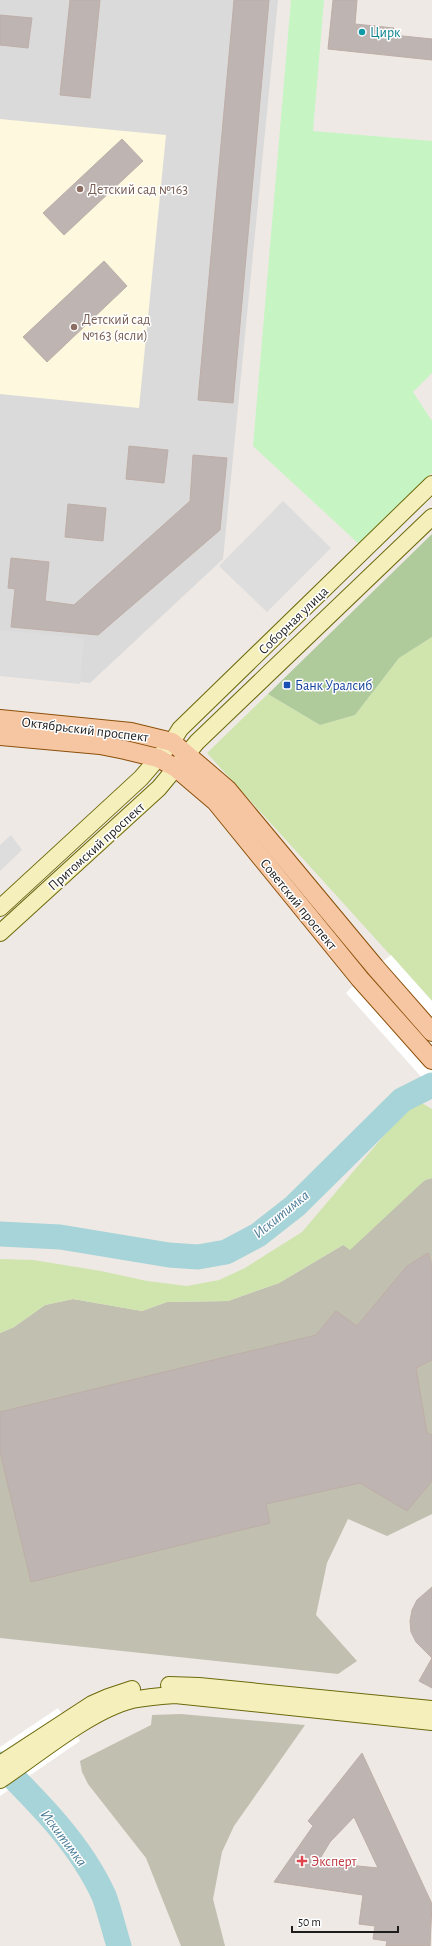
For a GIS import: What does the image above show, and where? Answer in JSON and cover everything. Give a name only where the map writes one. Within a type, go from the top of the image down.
[{"type":"main road","name":"Соборная улица","points":[[158,758],[172,742],[180,729],[432,484]]},
{"type":"main road","name":"Соборная улица","points":[[182,762],[198,742],[432,517]]},
{"type":"main road","name":"Октябрьский проспект","points":[[0,718],[132,732],[172,742],[182,762]]},
{"type":"main road","name":"Октябрьский проспект","points":[[0,736],[100,745],[158,758]]},
{"type":"main road","name":"Советский проспект","points":[[158,758],[182,762],[227,789],[375,967],[432,1032]]},
{"type":"main road","name":"Притомский проспект","points":[[0,908],[141,778],[158,758]]},
{"type":"main road","name":"Советский проспект","points":[[182,762],[360,979],[432,1060]]},
{"type":"main road","name":"Притомский проспект","points":[[0,933],[159,788],[182,762]]},
{"type":"main road","points":[[0,1780],[69,1725],[108,1697],[148,1686],[199,1686],[432,1709]]},
{"type":"main road","points":[[0,1764],[69,1725],[114,1706],[138,1699],[166,1696],[432,1722]]},
{"type":"shaded area","points":[[0,0],[278,0],[223,559],[90,683],[0,673]]},
{"type":"shaded area","points":[[0,119],[166,135],[139,408],[0,394]]},
{"type":"shaded area","points":[[283,501],[331,548],[267,612],[219,566]]},
{"type":"shaded area","points":[[0,630],[84,638],[80,684],[0,676]]},
{"type":"shaded area","points":[[11,835],[22,850],[0,871],[0,845]]},
{"type":"shaded area","points":[[432,1178],[432,1514],[387,1536],[348,1519],[327,1563],[316,1615],[357,1661],[338,1674],[0,1638],[0,1333],[14,1327],[45,1305],[73,1299],[142,1311],[167,1302],[228,1301],[279,1283],[343,1245],[425,1180]]},
{"type":"shaded area","points":[[181,1714],[305,1725],[234,1826],[222,1852],[213,1899],[225,1946],[181,1946],[146,1858],[88,1784],[82,1772],[80,1761],[151,1725],[152,1715]]},
{"type":"green space","points":[[291,0],[324,0],[313,131],[432,141],[432,373],[413,392],[432,421],[432,473],[360,545],[253,446]]},
{"type":"green space","points":[[432,534],[432,637],[399,658],[355,715],[320,725],[268,694]]},
{"type":"green space","points":[[432,637],[432,1001],[207,753],[268,694],[320,725],[355,715],[399,658]]},
{"type":"green space","points":[[415,1099],[432,1109],[432,1178],[425,1180],[350,1250],[343,1245],[279,1283],[228,1301],[167,1302],[142,1311],[73,1299],[45,1305],[14,1327],[0,1333],[0,1259],[33,1260],[101,1271],[147,1281],[187,1286],[219,1280],[245,1268],[302,1232]]},
{"type":"pier","points":[[391,955],[432,1001],[432,1089],[346,993],[360,979]]},
{"type":"pier","points":[[58,1708],[80,1741],[0,1796],[0,1747]]},
{"type":"building","points":[[70,0],[100,0],[90,98],[60,95]]},
{"type":"building","points":[[234,0],[269,0],[233,403],[198,400]]},
{"type":"building","name":"Цирк","points":[[333,0],[357,0],[355,24],[394,28],[393,35],[432,39],[432,60],[328,49]]},
{"type":"building","points":[[0,15],[32,18],[28,48],[0,45]]},
{"type":"building","points":[[122,139],[143,161],[64,235],[43,213]]},
{"type":"building","points":[[104,261],[127,286],[47,362],[23,337]]},
{"type":"building","points":[[129,446],[168,450],[164,483],[126,479]]},
{"type":"building","points":[[193,455],[227,458],[220,530],[98,635],[11,627],[15,589],[8,588],[11,558],[49,562],[45,601],[74,605],[190,501]]},
{"type":"building","points":[[68,504],[106,508],[103,541],[65,537]]},
{"type":"building","points":[[428,1253],[432,1266],[432,1360],[416,1368],[427,1433],[432,1435],[432,1481],[407,1511],[360,1483],[266,1504],[270,1523],[31,1582],[0,1452],[0,1412],[316,1335],[336,1311],[357,1326],[407,1266]]},
{"type":"building","points":[[432,1587],[432,1658],[416,1642],[411,1632],[410,1621],[412,1610],[417,1600]]},
{"type":"building","points":[[432,1658],[432,1688],[419,1681]]},
{"type":"building","points":[[362,1753],[432,1904],[430,1946],[386,1946],[387,1941],[373,1939],[375,1926],[359,1924],[363,1895],[274,1882],[313,1826],[308,1821]],"holes":[[[354,1817],[378,1868],[318,1862],[330,1842]]]},
{"type":"waterway","name":"Искитимка","points":[[0,1234],[60,1237],[169,1255],[198,1257],[226,1252],[258,1235],[295,1206],[402,1100],[432,1085]]},
{"type":"waterway","name":"Искитимка","points":[[0,1764],[44,1809],[84,1859],[104,1896],[119,1946]]},
{"type":"place","name":"Цирк","points":[[362,32]]},
{"type":"place","name":"Детский сад №163","points":[[80,189]]},
{"type":"place","name":"Детский сад №163 (ясли)","points":[[74,327]]},
{"type":"place","name":"Банк Уралсиб","points":[[287,685]]},
{"type":"place","name":"Эксперт","points":[[302,1861]]}]
